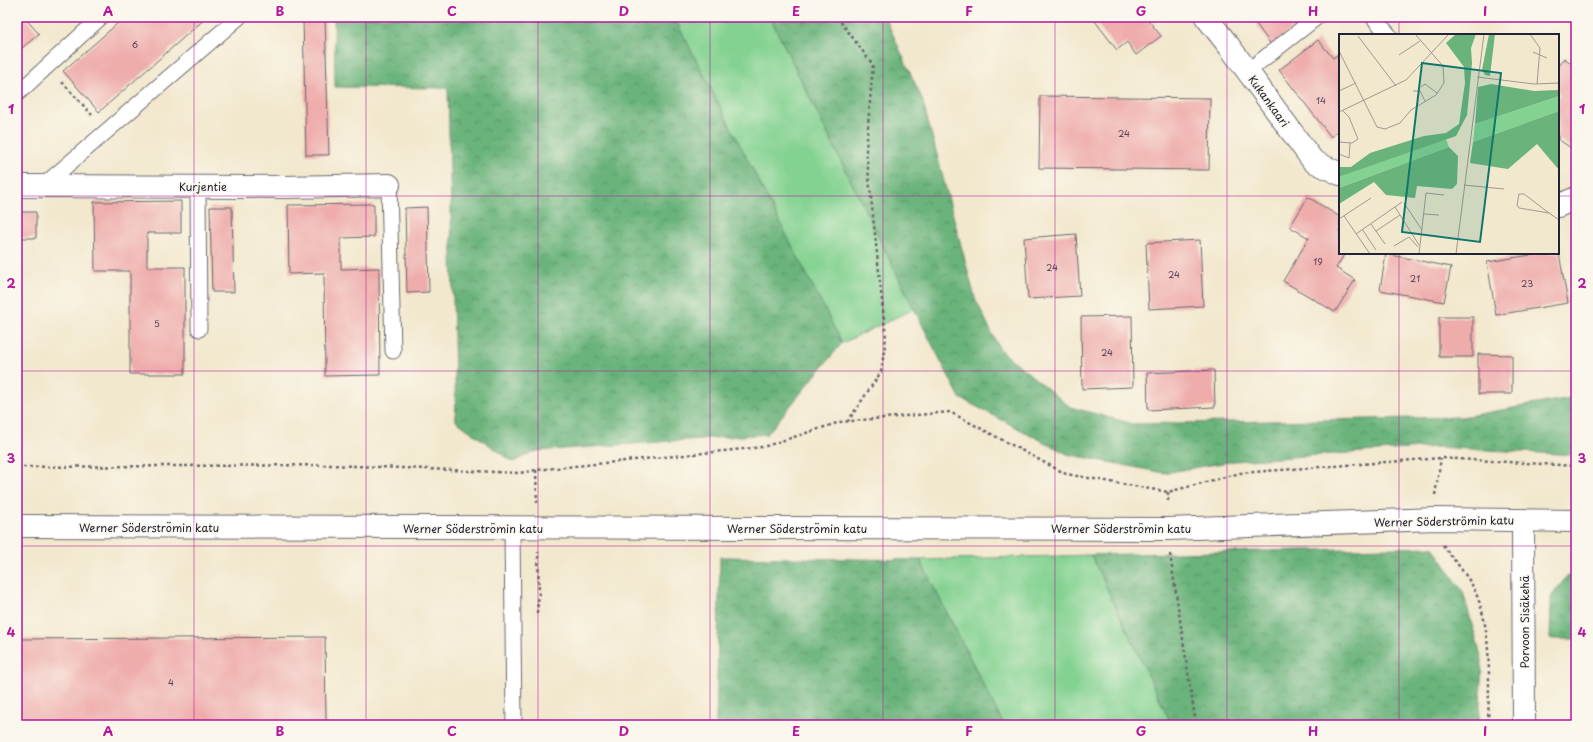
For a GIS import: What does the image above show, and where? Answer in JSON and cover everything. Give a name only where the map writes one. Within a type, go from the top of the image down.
[{"type":"street","name":"Kukankaari","points":[[1206,17],[1248,71],[1313,161],[1339,171]]},
{"type":"street","name":"Kurjentie","points":[[17,186],[389,185]]},
{"type":"street","points":[[1559,206],[1576,198]]},
{"type":"street","name":"Werner Söderströmin katu","points":[[17,526],[1168,529],[1435,519],[1576,521]]},
{"type":"street","name":"Porvoon Sisäkehä","points":[[1524,520],[1524,725]]},
{"type":"lane","points":[[17,94],[101,17]]},
{"type":"lane","points":[[43,186],[240,17]]},
{"type":"lane","points":[[1248,71],[1317,17]]},
{"type":"lane","points":[[1373,17],[1388,34]]},
{"type":"lane","points":[[389,185],[393,351]]},
{"type":"lane","points":[[198,186],[199,329]]},
{"type":"lane","points":[[512,528],[514,725]]},
{"type":"path","points":[[837,17],[873,65],[866,150],[886,338],[881,372],[848,421]]},
{"type":"path","points":[[48,66],[107,132]]},
{"type":"path","points":[[17,467],[331,465],[520,473],[536,470],[763,447],[840,422],[950,412],[1066,474],[1168,492],[1240,473],[1442,458],[1576,466]]},
{"type":"path","points":[[1442,458],[1434,503],[1436,536],[1472,585],[1480,608],[1487,639],[1489,662],[1488,725]]},
{"type":"path","points":[[1168,492],[1170,557],[1196,725]]},
{"type":"green space","points":[[334,17],[674,17],[842,343],[767,434],[537,451],[513,462],[456,421],[448,88],[335,87]]},
{"type":"green space","points":[[674,17],[770,17],[914,309],[842,343]]},
{"type":"green space","points":[[770,17],[885,17],[922,99],[975,298],[1000,350],[1070,407],[1133,424],[1462,417],[1576,397],[1576,455],[1435,447],[1234,461],[1164,473],[1067,454],[960,398],[914,309]]},
{"type":"green space","points":[[1433,547],[1463,592],[1482,660],[1479,725],[1172,725],[1091,555]]},
{"type":"green space","points":[[1091,555],[1172,725],[1004,725],[920,560]]},
{"type":"green space","points":[[720,557],[920,560],[1004,725],[716,725]]},
{"type":"green space","points":[[1576,572],[1576,639],[1550,639],[1551,597],[1567,576]]},
{"type":"building","points":[[17,17],[24,17],[39,34],[17,52]]},
{"type":"building","points":[[125,17],[207,17],[99,112],[63,71]]},
{"type":"building","points":[[303,17],[325,17],[329,155],[306,155]]},
{"type":"building","points":[[1092,17],[1146,17],[1161,36],[1136,55],[1127,42],[1117,50]]},
{"type":"building","points":[[1251,17],[1305,17],[1272,46]]},
{"type":"building","points":[[1318,40],[1333,58],[1339,54],[1339,131],[1331,137],[1279,70]]},
{"type":"building","points":[[1564,58],[1576,67],[1576,142],[1571,148],[1559,140],[1559,65]]},
{"type":"building","points":[[1040,96],[1210,98],[1209,170],[1039,168]]},
{"type":"building","points":[[1308,197],[1339,216],[1339,254],[1344,254],[1336,268],[1355,280],[1335,312],[1283,281],[1309,238],[1290,227]]},
{"type":"building","points":[[181,201],[181,233],[147,233],[147,267],[185,267],[185,374],[130,374],[130,271],[95,271],[94,202]]},
{"type":"building","points":[[374,204],[374,237],[341,238],[341,269],[379,268],[380,375],[325,376],[324,273],[289,274],[288,205]]},
{"type":"building","points":[[210,207],[232,207],[234,292],[212,292]]},
{"type":"building","points":[[427,207],[429,292],[407,293],[405,208]]},
{"type":"building","points":[[17,212],[36,212],[36,238],[17,238]]},
{"type":"building","points":[[1076,234],[1080,296],[1028,299],[1024,238]]},
{"type":"building","points":[[1200,240],[1203,306],[1149,309],[1146,243]]},
{"type":"building","points":[[1386,254],[1451,267],[1444,302],[1380,290]]},
{"type":"building","points":[[1537,254],[1559,254],[1568,303],[1496,315],[1487,262]]},
{"type":"building","points":[[1132,316],[1133,387],[1082,389],[1081,317]]},
{"type":"building","points":[[1439,317],[1473,317],[1473,357],[1439,357]]},
{"type":"building","points":[[1478,354],[1512,355],[1512,394],[1478,394]]},
{"type":"building","points":[[1214,370],[1215,407],[1148,410],[1147,373]]},
{"type":"building","points":[[325,637],[326,725],[17,725],[17,639]]}]
